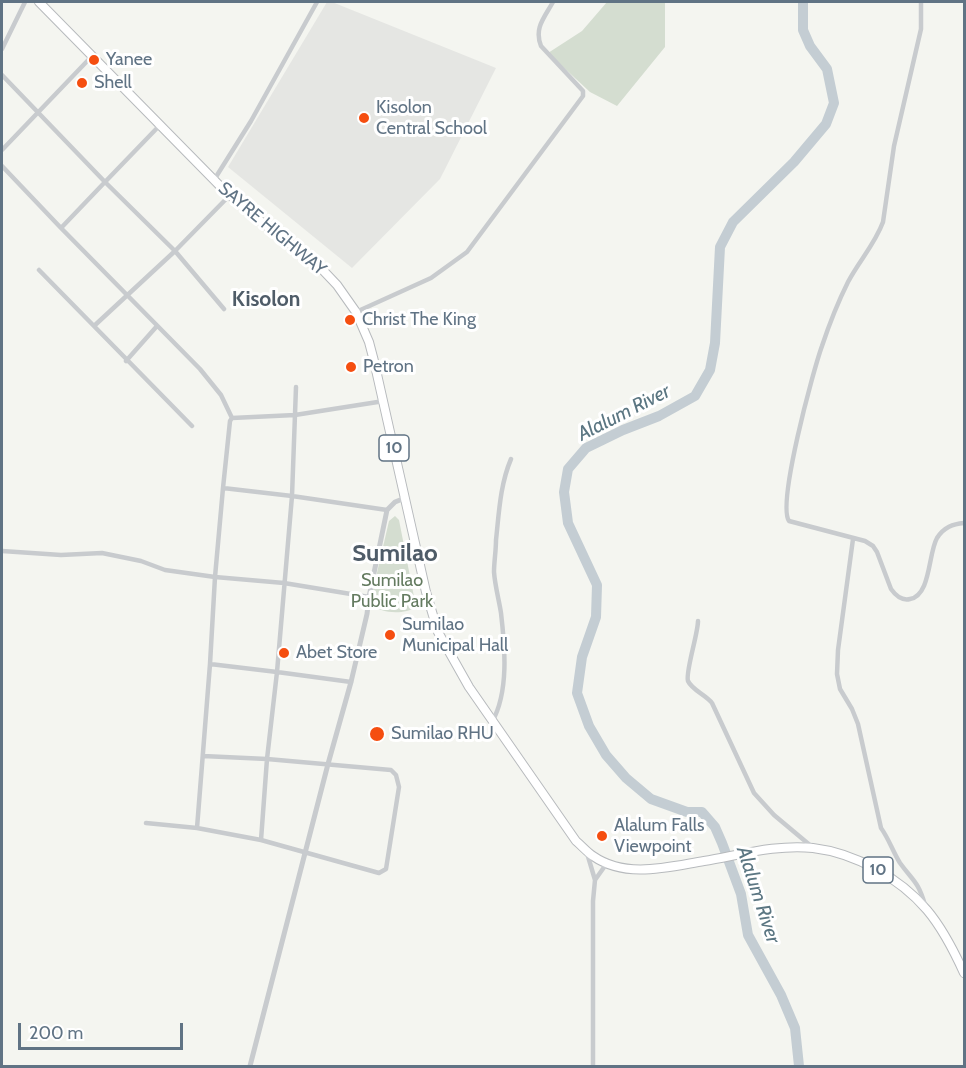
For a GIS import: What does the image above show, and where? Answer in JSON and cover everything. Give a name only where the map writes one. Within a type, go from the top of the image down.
[{"type":"highway","name":"SAYRE HIGHWAY","points":[[39,2],[250,214],[318,265],[337,285],[356,312],[369,342],[384,401],[426,592],[436,627],[458,671],[567,831],[593,856],[607,863],[629,869],[648,869],[776,849],[813,848],[845,856],[875,868],[901,886],[926,908],[945,935],[964,973]]},
{"type":"street","points":[[2,49],[25,2]]},
{"type":"street","points":[[214,180],[251,121],[317,2]]},
{"type":"street","points":[[356,312],[431,278],[466,252],[583,96],[583,91],[541,46],[537,37],[537,31],[553,2]]},
{"type":"street","points":[[921,2],[921,28],[894,146],[883,222],[879,233],[848,283],[822,346],[810,385],[789,478],[785,515],[789,521],[873,546],[891,589],[900,598],[911,599],[917,597],[923,590],[933,546],[938,536],[946,527],[964,522]]},
{"type":"street","points":[[2,150],[93,55]]},
{"type":"street","points":[[2,75],[175,251],[224,309]]},
{"type":"street","points":[[61,228],[160,125]]},
{"type":"street","points":[[2,166],[214,386],[227,405],[232,418],[215,577],[197,828]]},
{"type":"street","points":[[94,326],[175,251],[230,195]]},
{"type":"street","points":[[39,270],[192,426]]},
{"type":"street","points":[[126,361],[157,326]]},
{"type":"street","points":[[261,840],[292,496],[296,387]]},
{"type":"street","points":[[232,418],[295,415],[384,401]]},
{"type":"street","points":[[492,722],[501,700],[504,647],[494,571],[495,555],[500,496],[504,476],[511,459]]},
{"type":"street","points":[[224,488],[387,510]]},
{"type":"street","points":[[250,1066],[368,614],[369,597],[387,510],[395,502],[405,498]]},
{"type":"street","points":[[853,539],[838,650],[838,682],[858,724],[881,828],[902,865],[916,881],[926,908]]},
{"type":"street","points":[[2,551],[61,555],[102,553],[141,561],[165,570],[284,583],[369,597]]},
{"type":"street","points":[[698,621],[697,638],[687,675],[689,683],[706,696],[712,704],[758,798],[774,815],[813,848]]},
{"type":"street","points":[[210,664],[351,682]]},
{"type":"street","points":[[146,823],[197,828],[261,840],[379,873],[386,869],[399,787],[396,775],[391,770],[267,759],[202,756]]},
{"type":"street","points":[[585,848],[595,880],[593,1066]]},
{"type":"street","points":[[595,880],[607,863]]},
{"type":"shaded area","name":"Kisolon Central School","points":[[327,2],[332,2],[496,68],[440,179],[352,268],[228,167]]},
{"type":"green space","points":[[607,2],[665,2],[665,47],[617,106],[590,92],[548,53],[582,31]]},
{"type":"green space","name":"Sumilao Public Park","points":[[395,516],[399,520],[416,607],[399,612],[386,611],[370,603],[389,521]]},
{"type":"waterway","name":"Alalum River","points":[[799,1066],[795,1028],[781,995],[748,935],[741,894],[715,827],[702,812],[687,812],[651,799],[626,778],[606,755],[589,726],[577,693],[582,657],[596,617],[597,585],[568,523],[564,492],[568,469],[586,448],[659,416],[695,396],[710,370],[715,343],[720,247],[733,222],[794,162],[826,124],[834,103],[827,69],[810,46],[803,30],[803,2]]},
{"type":"place","name":"Yanee","points":[[94,60]]},
{"type":"place","name":"Shell","points":[[82,83]]},
{"type":"place","name":"Kisolon Central School","points":[[364,118]]},
{"type":"place","name":"Christ The King","points":[[350,320]]},
{"type":"place","name":"Petron","points":[[351,367]]},
{"type":"place","name":"Sumilao Municipal Hall","points":[[390,635]]},
{"type":"place","name":"Abet Store","points":[[284,653]]},
{"type":"place","name":"Sumilao RHU","points":[[377,734]]},
{"type":"place","name":"Alalum Falls Viewpoint","points":[[602,836]]},
{"type":"district","name":"Kisolon","points":[[266,300]]},
{"type":"district","name":"Sumilao","points":[[395,554]]}]
